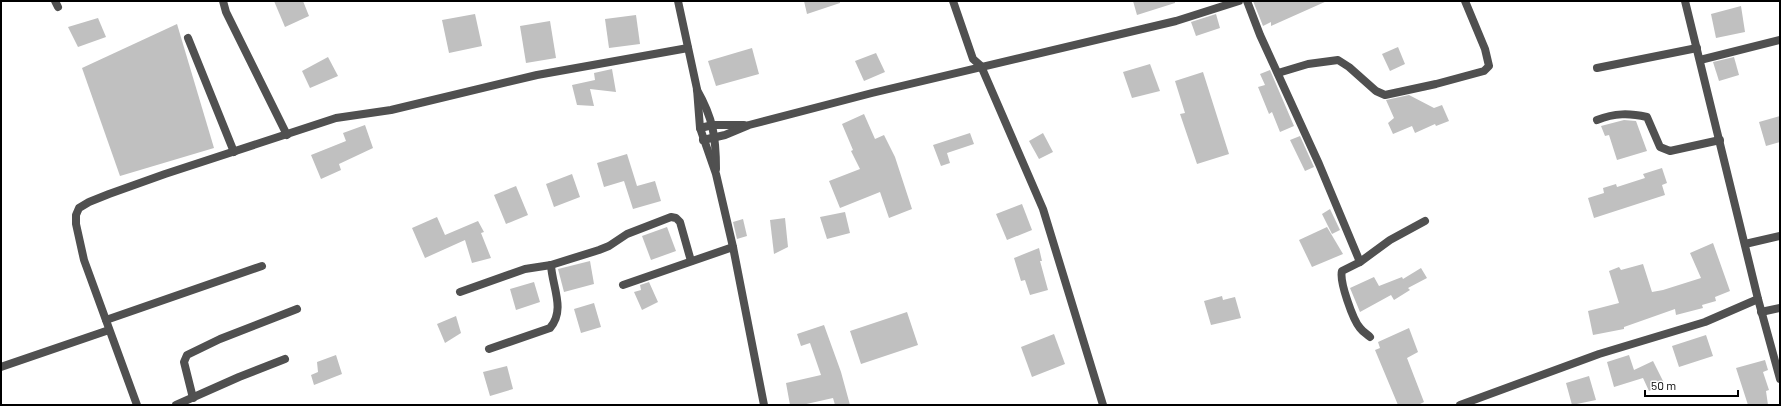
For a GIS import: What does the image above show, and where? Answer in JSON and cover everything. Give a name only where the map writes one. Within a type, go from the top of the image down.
[{"type":"street","points":[[223,1],[226,12],[287,135]]},
{"type":"street","points":[[678,1],[697,89],[700,128],[716,174],[733,247],[764,405]]},
{"type":"street","points":[[953,1],[973,59],[981,66],[1043,209],[1103,405]]},
{"type":"street","points":[[703,140],[715,138],[749,125],[981,66],[1176,21],[1239,1]]},
{"type":"street","points":[[1247,1],[1260,35],[1360,262]]},
{"type":"street","points":[[1278,73],[1308,64],[1338,60],[1349,67],[1376,91],[1385,95],[1436,84],[1484,71],[1489,66],[1485,49],[1465,1]]},
{"type":"street","points":[[1685,1],[1761,312],[1780,379]]},
{"type":"street","points":[[188,38],[234,152]]},
{"type":"street","points":[[1700,60],[1780,40]]},
{"type":"street","points":[[137,405],[84,260],[76,224],[76,215],[79,208],[88,202],[336,118],[391,110],[537,75],[688,48]]},
{"type":"street","points":[[1597,68],[1697,48]]},
{"type":"street","points":[[697,89],[707,108],[713,125],[715,138],[716,174]]},
{"type":"street","points":[[1598,120],[1613,114],[1632,114],[1647,117],[1660,147],[1670,151],[1720,140]]},
{"type":"street","points":[[700,128],[713,125],[749,125]]},
{"type":"street","points":[[460,292],[525,269],[551,265],[609,246],[627,234],[671,217],[676,218],[680,222],[691,260]]},
{"type":"street","points":[[1370,337],[1359,328],[1344,291],[1340,276],[1342,271],[1360,262],[1390,240],[1426,222]]},
{"type":"street","points":[[1745,244],[1780,236]]},
{"type":"street","points":[[623,285],[691,260],[733,247]]},
{"type":"street","points":[[489,349],[550,328],[556,321],[559,310],[552,280],[551,265]]},
{"type":"street","points":[[106,320],[262,266]]},
{"type":"street","points":[[1460,405],[1598,354],[1705,322],[1758,299]]},
{"type":"street","points":[[1761,312],[1780,308]]},
{"type":"street","points":[[193,398],[184,362],[187,355],[220,339],[297,309]]},
{"type":"street","points":[[1,368],[109,330]]},
{"type":"street","points":[[176,405],[239,377],[285,359]]},
{"type":"building","points":[[274,1],[303,1],[309,16],[285,27]]},
{"type":"building","points":[[804,1],[840,1],[840,3],[807,14]]},
{"type":"building","points":[[1133,1],[1175,1],[1175,3],[1137,15]]},
{"type":"building","points":[[1253,1],[1327,1],[1271,26],[1271,22],[1263,26]]},
{"type":"building","points":[[1741,6],[1745,32],[1716,38],[1711,14]]},
{"type":"building","points":[[475,14],[482,46],[449,53],[442,20]]},
{"type":"building","points":[[1216,14],[1220,28],[1196,36],[1191,22]]},
{"type":"building","points":[[636,15],[640,44],[609,48],[605,19]]},
{"type":"building","points":[[98,18],[106,37],[78,47],[68,27]]},
{"type":"building","points":[[550,21],[556,58],[526,63],[520,26]]},
{"type":"building","points":[[177,24],[214,148],[120,176],[82,68]]},
{"type":"building","points":[[1398,47],[1405,64],[1390,71],[1382,54]]},
{"type":"building","points":[[752,48],[759,74],[716,86],[708,61]]},
{"type":"building","points":[[876,53],[885,72],[864,81],[855,61]]},
{"type":"building","points":[[328,57],[338,76],[310,88],[302,71]]},
{"type":"building","points":[[1734,57],[1739,75],[1719,81],[1713,62]]},
{"type":"building","points":[[1150,64],[1160,91],[1132,98],[1123,72]]},
{"type":"building","points":[[612,69],[616,92],[590,89],[594,106],[577,105],[572,85],[595,80],[594,73]]},
{"type":"building","points":[[1270,70],[1294,126],[1280,132],[1272,112],[1269,114],[1258,87],[1265,85],[1260,74]]},
{"type":"building","points":[[1203,72],[1229,154],[1197,164],[1180,114],[1185,113],[1175,81]]},
{"type":"building","points":[[1409,95],[1434,108],[1442,105],[1449,121],[1436,126],[1435,124],[1415,133],[1412,126],[1393,134],[1388,123],[1394,118],[1386,100]]},
{"type":"building","points":[[864,114],[875,139],[884,135],[895,157],[912,209],[889,218],[880,192],[840,208],[829,181],[860,169],[851,151],[853,150],[842,124]]},
{"type":"building","points":[[1780,116],[1780,142],[1766,146],[1759,122]]},
{"type":"building","points":[[1624,120],[1636,121],[1647,151],[1617,160],[1609,135],[1605,136],[1601,126]]},
{"type":"building","points":[[365,125],[373,148],[339,164],[341,170],[321,179],[311,155],[346,141],[343,133]]},
{"type":"building","points":[[970,133],[974,144],[947,153],[950,163],[941,166],[933,145]]},
{"type":"building","points":[[1043,133],[1053,152],[1039,159],[1029,141]]},
{"type":"building","points":[[1300,136],[1314,167],[1305,171],[1290,140]]},
{"type":"building","points":[[627,154],[637,186],[655,181],[661,201],[633,209],[624,181],[604,187],[597,163]]},
{"type":"building","points":[[1662,168],[1667,183],[1662,185],[1665,195],[1594,218],[1588,198],[1604,193],[1603,188],[1616,184],[1617,187],[1645,178],[1643,174]]},
{"type":"building","points":[[572,174],[580,197],[554,207],[546,184]]},
{"type":"building","points":[[516,186],[528,215],[506,224],[494,195]]},
{"type":"building","points":[[1022,204],[1032,230],[1007,240],[996,214]]},
{"type":"building","points":[[1330,209],[1340,230],[1332,234],[1322,214]]},
{"type":"building","points":[[845,212],[850,233],[827,239],[820,217]]},
{"type":"building","points":[[437,217],[445,235],[478,221],[484,232],[481,233],[491,258],[472,263],[465,240],[425,258],[412,228]]},
{"type":"building","points":[[785,218],[788,247],[774,254],[770,220]]},
{"type":"building","points":[[743,219],[747,236],[737,239],[733,222]]},
{"type":"building","points":[[667,227],[676,251],[651,260],[642,236]]},
{"type":"building","points":[[1327,227],[1343,254],[1312,267],[1299,240]]},
{"type":"building","points":[[1713,243],[1730,291],[1715,297],[1716,301],[1702,305],[1703,308],[1676,315],[1675,309],[1624,327],[1624,329],[1593,335],[1588,311],[1619,303],[1609,271],[1619,267],[1621,270],[1643,264],[1652,292],[1663,290],[1701,278],[1690,253]]},
{"type":"building","points":[[1039,248],[1042,261],[1040,261],[1048,290],[1030,295],[1025,280],[1021,281],[1014,258]]},
{"type":"building","points":[[590,261],[594,284],[564,292],[558,269]]},
{"type":"building","points":[[1421,268],[1427,278],[1408,288],[1410,290],[1394,300],[1391,295],[1360,312],[1350,288],[1374,277],[1379,286],[1402,277],[1403,279]]},
{"type":"building","points":[[534,282],[540,302],[516,310],[510,289]]},
{"type":"building","points":[[649,282],[658,302],[642,310],[634,292],[641,290],[640,285]]},
{"type":"building","points":[[1222,296],[1223,300],[1235,297],[1241,318],[1211,325],[1204,301]]},
{"type":"building","points":[[594,303],[601,327],[581,333],[574,309]]},
{"type":"building","points":[[907,312],[918,345],[861,364],[850,331]]},
{"type":"building","points":[[456,316],[461,333],[445,343],[437,324]]},
{"type":"building","points":[[824,325],[841,372],[850,405],[835,405],[833,398],[802,405],[790,405],[786,383],[821,375],[810,343],[801,346],[797,334]]},
{"type":"building","points":[[1409,328],[1418,352],[1407,358],[1424,402],[1418,405],[1398,405],[1375,350],[1380,348],[1378,342]]},
{"type":"building","points":[[1054,334],[1065,364],[1032,377],[1021,347]]},
{"type":"building","points":[[1706,335],[1713,356],[1679,367],[1672,346]]},
{"type":"building","points":[[336,355],[342,374],[314,385],[311,375],[318,372],[317,362]]},
{"type":"building","points":[[1629,355],[1634,370],[1653,361],[1664,383],[1649,391],[1643,378],[1614,387],[1607,362]]},
{"type":"building","points":[[1765,360],[1768,370],[1763,372],[1769,390],[1766,391],[1768,405],[1748,405],[1736,368]]},
{"type":"building","points":[[507,366],[513,389],[490,396],[483,372]]},
{"type":"building","points":[[1589,376],[1596,400],[1572,405],[1566,383]]}]
